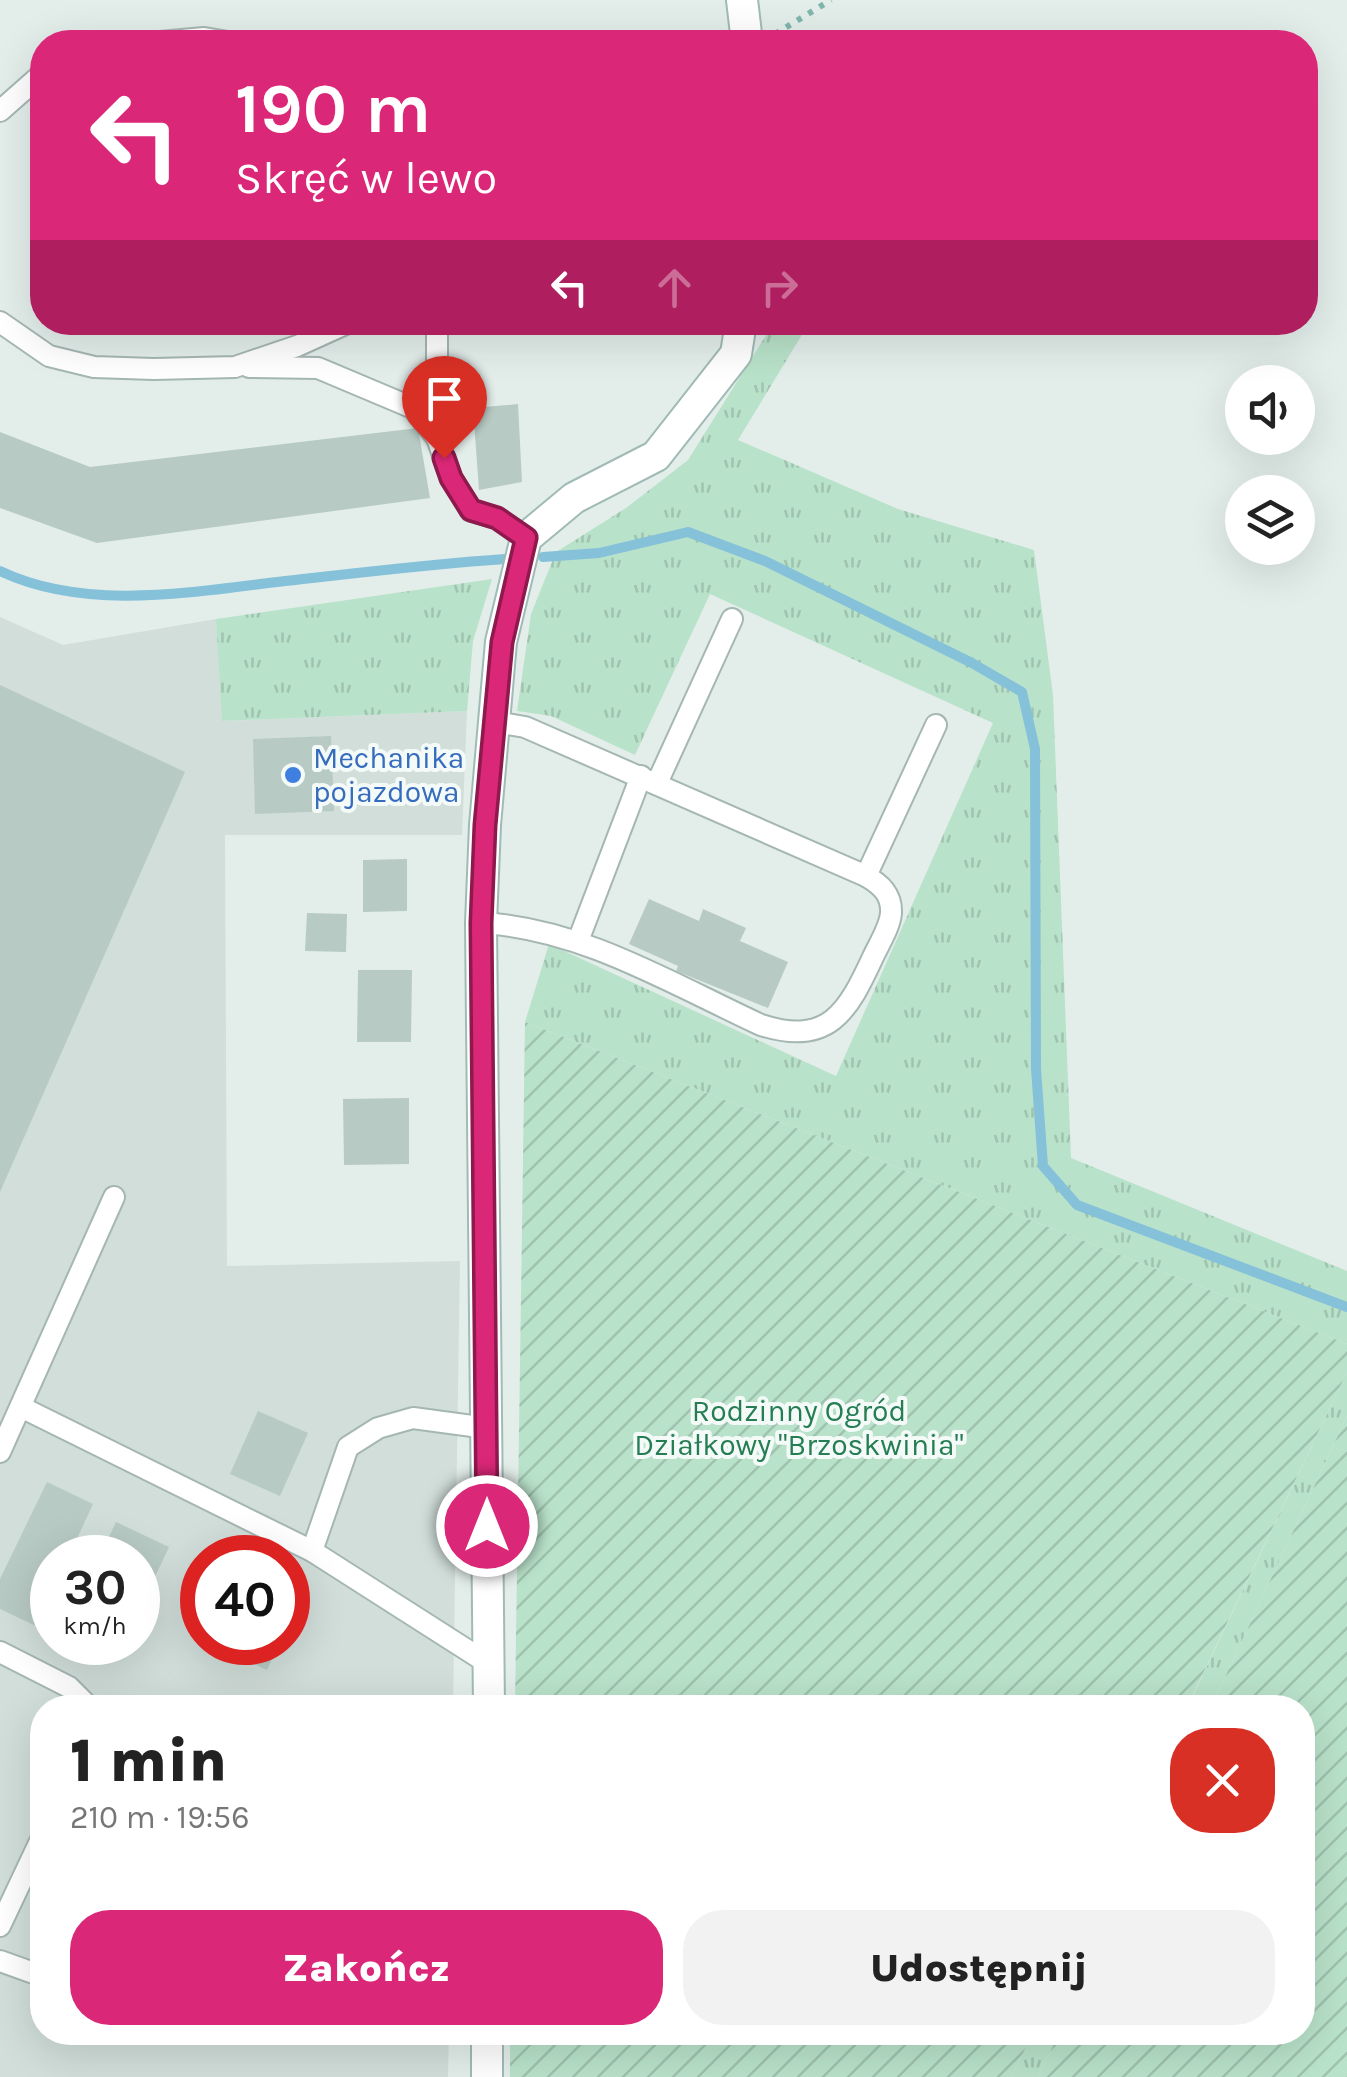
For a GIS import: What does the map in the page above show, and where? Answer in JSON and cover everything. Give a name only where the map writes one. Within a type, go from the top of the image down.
[{"type":"street","points":[[742,0],[746,30]]},
{"type":"street","points":[[489,1695],[481,923],[502,642],[526,538],[574,498],[656,456],[736,354],[740,335]]},
{"type":"street","points":[[486,2077],[487,2045]]},
{"type":"lane","points":[[0,111],[30,85]]},
{"type":"lane","points":[[0,322],[50,356],[94,368],[318,368],[413,408],[437,438]]},
{"type":"lane","points":[[235,367],[321,335]]},
{"type":"lane","points":[[437,335],[437,438],[451,478],[471,510],[497,518],[526,538]]},
{"type":"lane","points":[[578,942],[649,780],[732,620]]},
{"type":"lane","points":[[481,923],[510,925],[578,942],[761,1025],[789,1032],[815,1029],[842,1013],[853,1000],[891,914],[886,891],[866,876],[525,727],[495,722]]},
{"type":"lane","points":[[866,876],[936,725]]},
{"type":"lane","points":[[0,1452],[114,1197]]},
{"type":"lane","points":[[21,1406],[312,1550],[489,1664]]},
{"type":"lane","points":[[312,1550],[348,1447],[378,1428],[412,1418],[487,1428]]},
{"type":"lane","points":[[0,1652],[69,1687],[77,1695]]},
{"type":"lane","points":[[0,1926],[30,1862]]},
{"type":"lane","points":[[0,1961],[30,1972]]},
{"type":"path","points":[[781,30],[832,0]]},
{"type":"shaded area","points":[[0,617],[63,645],[216,619],[223,721],[467,711],[462,835],[225,835],[227,1266],[460,1261],[453,1695],[30,1695],[30,2045],[449,2045],[448,2077],[0,2077]]},
{"type":"green space","points":[[802,335],[738,440],[898,509],[1034,550],[1053,695],[1071,1158],[1347,1271],[1347,1344],[525,1022],[549,944],[836,1076],[993,723],[710,594],[635,755],[551,716],[517,711],[531,614],[556,552],[626,508],[688,460],[765,337]]},
{"type":"green space","points":[[492,579],[473,641],[467,711],[222,721],[216,619]]},
{"type":"green space","name":"Rodzinny Ogród Działkowy \"Brzoskwinia\"","points":[[525,1022],[1347,1344],[1347,1372],[1193,1695],[515,1695]]},
{"type":"green space","points":[[1347,1372],[1347,1416],[1217,1695],[1193,1695]]},
{"type":"green space","points":[[1347,1416],[1347,2077],[1038,2077],[1053,2045],[1315,2045],[1315,1695],[1217,1695]]},
{"type":"green space","points":[[510,2045],[1027,2045],[1011,2077],[510,2077]]},
{"type":"green space","points":[[1027,2045],[1053,2045],[1038,2077],[1011,2077]]},
{"type":"building","points":[[518,404],[522,482],[479,490],[473,408]]},
{"type":"building","points":[[418,428],[430,498],[97,543],[0,508],[0,432],[90,467]]},
{"type":"building","points":[[0,685],[185,772],[0,1192]]},
{"type":"building","name":"Mechanika pojazdowa","points":[[331,736],[334,811],[255,814],[253,739]]},
{"type":"building","points":[[407,859],[407,911],[363,912],[363,860]]},
{"type":"building","points":[[649,899],[699,921],[703,909],[746,928],[740,941],[788,962],[768,1008],[676,971],[678,966],[629,944]]},
{"type":"building","points":[[307,913],[347,914],[346,952],[305,951]]},
{"type":"building","points":[[358,970],[412,970],[411,1042],[357,1042]]},
{"type":"building","points":[[409,1098],[409,1164],[344,1165],[343,1099]]},
{"type":"building","points":[[258,1411],[308,1433],[280,1496],[230,1474]]},
{"type":"building","points":[[47,1482],[93,1504],[79,1535],[30,1535],[30,1623],[0,1609],[0,1579]]},
{"type":"building","points":[[116,1522],[144,1535],[110,1535]]},
{"type":"building","points":[[160,1543],[169,1547],[160,1566]]},
{"type":"waterway","points":[[543,557],[599,553],[688,532],[765,561],[972,663],[1022,692],[1035,749],[1036,1069],[1043,1166],[1077,1205],[1347,1307]]},
{"type":"waterway","points":[[0,571],[33,584],[68,591],[140,596],[505,559]]},
{"type":"place","name":"Mechanika pojazdowa","points":[[293,775]]},
{"type":"route","points":[[444,458],[451,478],[471,510],[497,518],[526,538],[502,642],[485,825],[481,923],[487,1526]]}]
